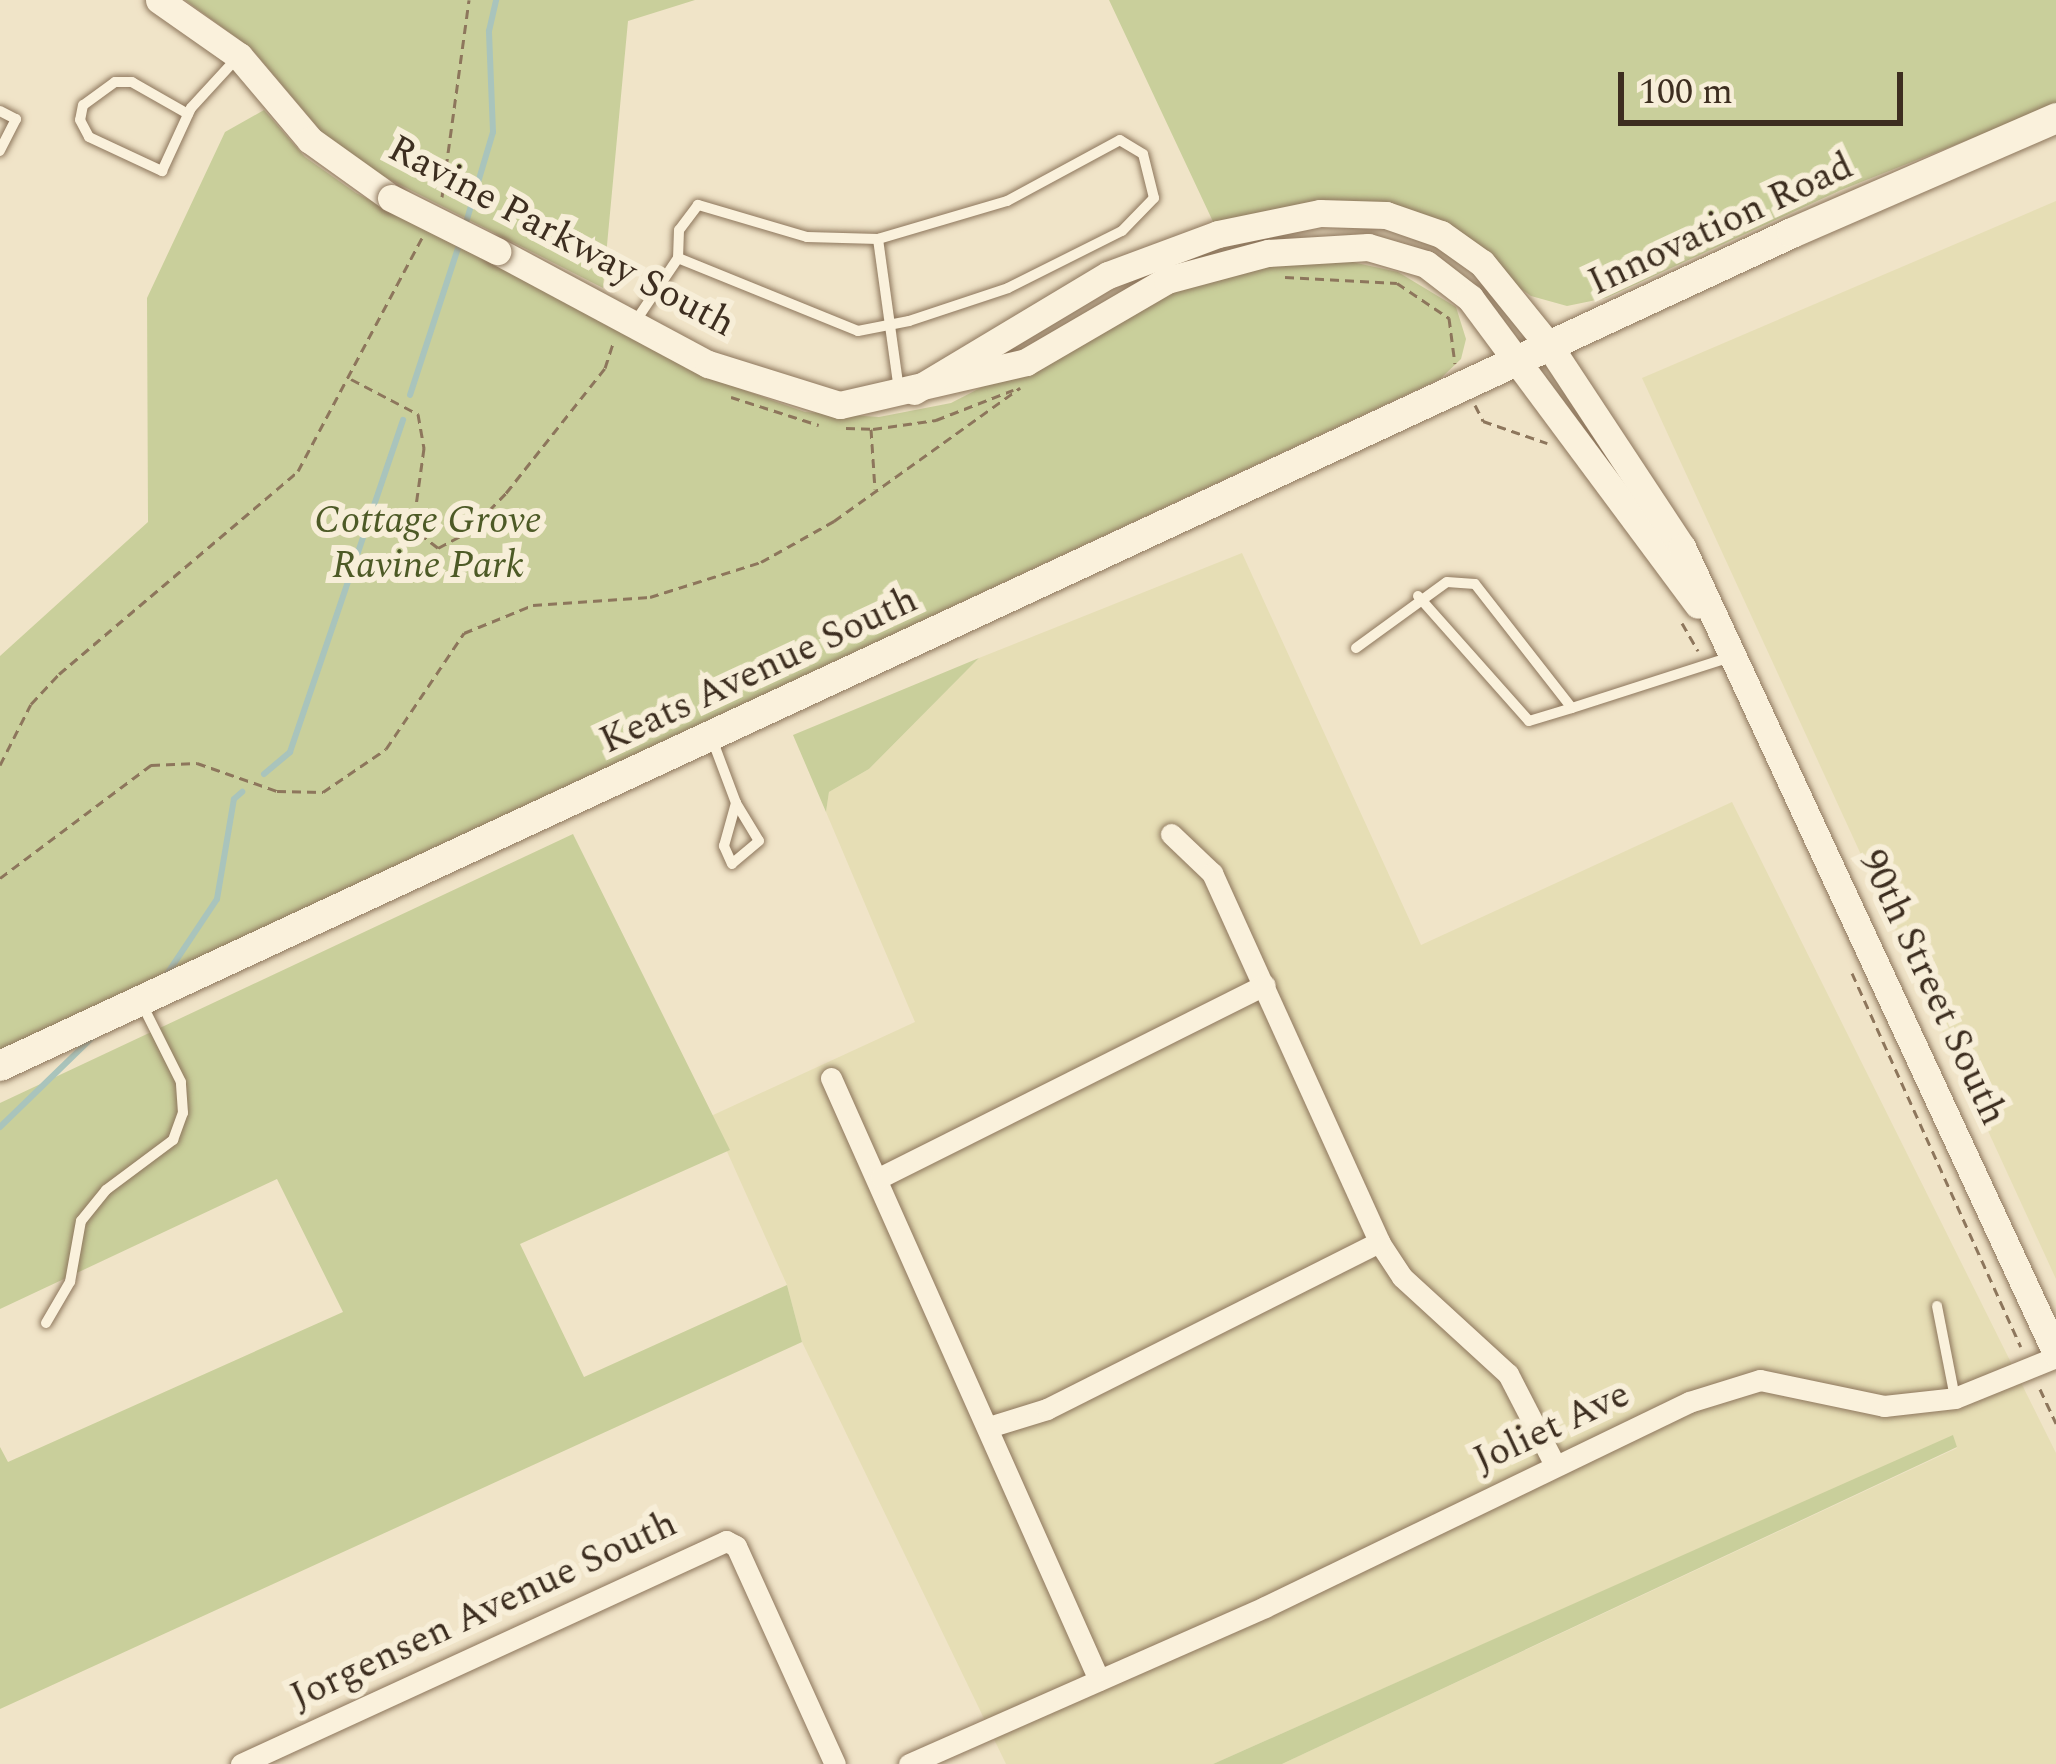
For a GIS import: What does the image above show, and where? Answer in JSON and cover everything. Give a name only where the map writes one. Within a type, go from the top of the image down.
[{"type":"main road","name":"Innovation Road","points":[[1550,347],[2056,118]]},
{"type":"main road","name":"Keats Avenue South","points":[[0,1066],[1550,347]]},
{"type":"street","name":"Ravine Parkway South","points":[[160,0],[239,56],[310,140],[391,198],[497,251],[634,336],[840,405],[1026,362],[1167,280],[1316,247],[1368,247],[1426,263],[1470,298],[1518,362]]},
{"type":"street","name":"Ravine Parkway South","points":[[907,393],[1108,275],[1218,235],[1320,213],[1386,215],[1441,234],[1482,263],[1550,347]]},
{"type":"street","name":"90th Street South","points":[[1550,347],[1682,547],[1737,656],[2056,1355]]},
{"type":"street","name":"90th Street South","points":[[1518,362],[1737,656]]},
{"type":"street","points":[[1171,834],[1212,873],[1379,1242],[1402,1277],[1508,1374],[1555,1465]]},
{"type":"street","points":[[881,1177],[1265,985]]},
{"type":"street","points":[[831,1078],[881,1177],[1100,1680]]},
{"type":"street","points":[[992,1426],[1047,1409],[1379,1242]]},
{"type":"street","name":"Joliet Ave","points":[[909,1764],[1100,1680],[1689,1402],[1760,1380],[1884,1406],[1955,1398],[2056,1355]]},
{"type":"street","name":"Jorgensen Avenue South","points":[[242,1764],[726,1540],[736,1546],[835,1764]]},
{"type":"lane","points":[[188,114],[132,82],[116,82],[83,105],[80,120],[89,136],[153,173],[167,163],[188,114],[239,56]]},
{"type":"lane","points":[[0,111],[16,119],[0,151]]},
{"type":"lane","points":[[634,336],[678,258],[679,230],[698,205],[807,237],[878,239],[1007,201],[1120,140],[1143,154],[1154,198],[1122,231],[1009,288],[858,331],[678,258]]},
{"type":"lane","points":[[878,239],[907,393]]},
{"type":"lane","points":[[1357,648],[1418,596],[1447,583],[1475,584],[1572,708]]},
{"type":"lane","points":[[1418,596],[1529,721],[1737,656]]},
{"type":"lane","points":[[711,736],[736,803],[759,841],[732,864],[724,846],[736,803]]},
{"type":"lane","points":[[46,1323],[70,1282],[81,1221],[106,1190],[172,1140],[183,1113],[181,1082],[140,1001]]},
{"type":"lane","points":[[1937,1306],[1955,1398]]},
{"type":"path","points":[[439,206],[452,160],[469,0]]},
{"type":"path","points":[[0,765],[31,704],[58,674],[277,496],[350,378],[430,223]]},
{"type":"path","points":[[1269,277],[1374,278],[1440,307],[1456,331],[1452,357],[1483,421],[1539,435],[1551,447]]},
{"type":"path","points":[[350,378],[418,414],[424,448],[415,513],[419,533],[439,548],[468,532],[506,493],[605,368],[614,340],[634,336]]},
{"type":"path","points":[[0,878],[151,765],[196,763],[278,791],[322,792],[386,748],[464,633],[533,605],[607,605],[725,576],[800,543],[1024,385],[936,420],[871,429],[804,424],[713,389]]},
{"type":"path","points":[[871,429],[875,488]]},
{"type":"path","points":[[1682,623],[1706,664]]},
{"type":"path","points":[[1848,964],[2056,1424]]},
{"type":"shaded area","points":[[2056,201],[2056,1279],[1642,378]]},
{"type":"shaded area","points":[[1242,553],[1421,945],[1732,802],[2056,1453],[2056,1764],[1282,1764],[1957,1448],[1953,1436],[1213,1764],[1006,1764],[802,1342],[787,1285],[711,1116],[915,1022],[826,812],[829,792],[869,769],[979,658]]},
{"type":"green space","points":[[185,0],[695,0],[628,21],[603,288],[377,173],[325,136],[251,48]]},
{"type":"green space","points":[[1109,0],[2056,0],[2056,105],[1841,190],[1606,298],[1567,306],[1531,296],[1421,218],[1216,228]]},
{"type":"green space","name":"Cottage Grove Ravine Park","points":[[264,110],[305,157],[356,193],[735,387],[805,412],[879,417],[951,403],[1153,299],[1235,267],[1352,262],[1398,272],[1456,307],[1466,339],[1461,359],[1440,379],[0,1050],[0,656],[148,522],[147,298],[225,132]]},
{"type":"green space","points":[[979,658],[869,769],[829,792],[826,812],[793,735]]},
{"type":"green space","points":[[573,834],[730,1150],[520,1244],[584,1377],[787,1285],[802,1342],[0,1709],[0,1447],[8,1462],[343,1312],[277,1179],[0,1309],[0,1103]]},
{"type":"green space","points":[[1953,1435],[1957,1447],[1282,1764],[1213,1764]]},
{"type":"waterway","points":[[465,226],[493,132],[489,31],[496,0]]},
{"type":"waterway","points":[[410,395],[461,239]]},
{"type":"waterway","points":[[264,774],[290,752],[403,420]]},
{"type":"waterway","points":[[167,974],[217,899],[234,799],[242,792]]},
{"type":"waterway","points":[[0,1127],[92,1038]]}]
